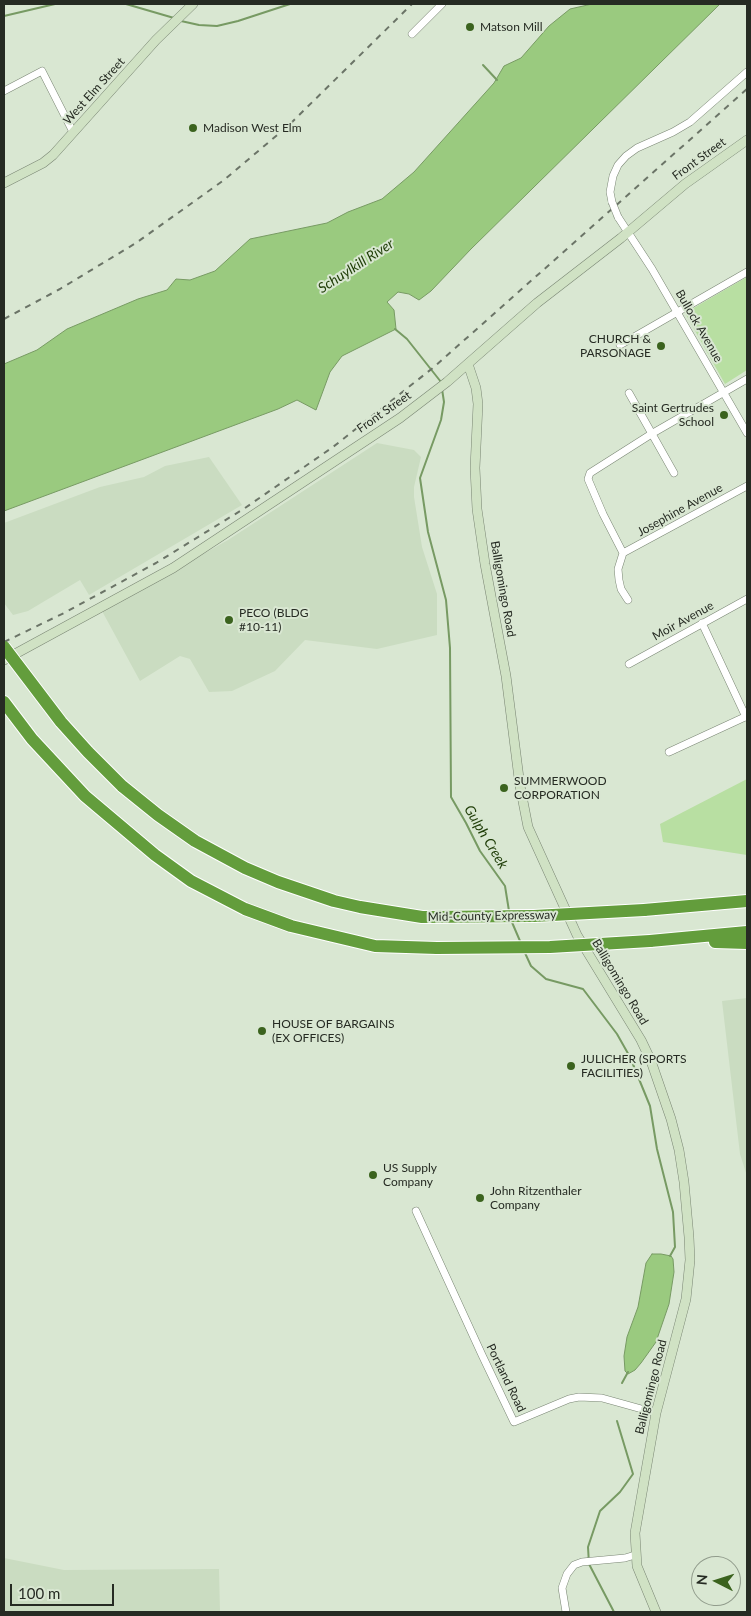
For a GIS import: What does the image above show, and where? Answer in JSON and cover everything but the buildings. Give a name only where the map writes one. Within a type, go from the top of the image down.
[{"type":"highway","name":"Mid-County Expressway","points":[[4,647],[61,722],[122,786],[195,841],[245,868],[278,882],[334,901],[422,917],[465,918],[559,915],[743,901]]},
{"type":"highway","points":[[4,702],[32,739],[67,779],[105,814],[155,855],[191,881],[267,918],[291,926],[375,946],[437,948],[550,947],[650,941],[747,932]]},
{"type":"highway","points":[[650,941],[747,943]]},
{"type":"street","name":"West Elm Street","points":[[4,183],[43,163],[52,156],[156,40],[192,4]]},
{"type":"street","points":[[412,34],[442,4]]},
{"type":"street","points":[[4,90],[42,71],[74,132]]},
{"type":"street","name":"Bullock Avenue","points":[[747,72],[690,122],[637,148],[626,156],[618,165],[613,176],[610,192],[618,217],[678,312],[747,433]]},
{"type":"street","name":"Front Street","points":[[4,660],[173,568],[400,418],[447,382],[548,294],[628,232],[685,184],[747,140]]},
{"type":"street","points":[[620,345],[747,272]]},
{"type":"street","name":"Balligomingo Road","points":[[468,364],[478,399],[475,482],[478,516],[506,676],[520,786],[528,827],[577,935],[648,1054],[671,1119],[679,1150],[684,1182],[689,1237],[686,1299],[656,1413],[635,1532],[635,1555],[640,1577],[656,1612]]},
{"type":"street","points":[[628,600],[621,589],[619,580],[618,569],[623,553],[588,480],[590,473],[653,432],[747,379]]},
{"type":"street","points":[[629,393],[653,432],[674,473]]},
{"type":"street","name":"Josephine Avenue","points":[[623,553],[747,486]]},
{"type":"street","name":"Moir Avenue","points":[[630,664],[747,599]]},
{"type":"street","points":[[668,752],[746,716],[702,623]]},
{"type":"street","name":"Portland Road","points":[[416,1211],[514,1422],[579,1397],[602,1398],[656,1413]]},
{"type":"street","points":[[566,1612],[562,1588],[566,1574],[574,1565],[582,1562],[635,1555]]},
{"type":"shaded area","points":[[747,277],[747,370],[725,384],[685,313]]},
{"type":"shaded area","points":[[377,443],[414,450],[421,457],[414,487],[414,497],[422,547],[437,594],[437,635],[377,649],[305,640],[275,671],[232,691],[209,692],[190,659],[180,656],[140,681],[102,611],[228,540]]},
{"type":"shaded area","points":[[209,457],[242,505],[89,595],[80,580],[28,611],[13,615],[4,603],[4,523],[100,487],[144,477],[165,466]]},
{"type":"shaded area","points":[[747,779],[747,855],[663,842],[660,824]]},
{"type":"shaded area","points":[[747,998],[747,1176],[740,1154],[722,1001]]},
{"type":"shaded area","points":[[4,1558],[64,1570],[219,1569],[220,1612],[4,1612]]},
{"type":"water","name":"Schuylkill River","points":[[592,4],[720,4],[471,249],[431,291],[419,300],[409,294],[398,292],[387,302],[394,310],[396,329],[342,356],[330,372],[316,410],[297,400],[278,409],[4,511],[4,364],[37,350],[67,329],[138,299],[167,290],[176,279],[190,280],[215,271],[250,239],[327,223],[348,212],[382,199],[414,172],[494,83],[504,66],[521,58],[549,26],[570,9]]},
{"type":"water","points":[[652,1254],[671,1256],[673,1259],[674,1272],[669,1304],[656,1342],[635,1370],[628,1374],[625,1371],[624,1356],[627,1337],[638,1307],[646,1263]]},
{"type":"waterway","points":[[4,16],[55,4]]},
{"type":"waterway","points":[[126,4],[174,18]]},
{"type":"waterway","points":[[181,21],[217,26],[290,4]]},
{"type":"waterway","points":[[483,65],[497,80]]},
{"type":"waterway","name":"Gulph Creek","points":[[395,329],[407,339],[441,382]]},
{"type":"waterway","name":"Gulph Creek","points":[[442,389],[444,402],[441,420],[420,478],[428,532],[446,600],[450,648],[451,797],[480,851],[505,886],[509,911]]},
{"type":"waterway","name":"Gulph Creek","points":[[511,920],[520,941]]},
{"type":"waterway","name":"Gulph Creek","points":[[525,953],[531,966],[546,979],[583,989],[617,1034],[630,1057],[650,1106],[657,1149],[673,1212],[675,1247],[670,1256]]},
{"type":"waterway","name":"Gulph Creek","points":[[622,1383],[628,1372]]},
{"type":"waterway","name":"Gulph Creek","points":[[614,1612],[589,1564],[588,1547],[600,1511],[620,1492],[633,1474],[617,1421]]},
{"type":"railway","points":[[4,319],[60,289],[136,243],[224,180],[289,125],[412,4]]},
{"type":"railway","points":[[4,642],[64,613],[156,563],[245,508],[333,447],[434,367],[747,89]]},
{"type":"place","name":"Matson Mill","points":[[470,27]]},
{"type":"place","name":"Madison West Elm","points":[[193,128]]},
{"type":"place","name":"CHURCH & PARSONAGE","points":[[661,346]]},
{"type":"place","name":"Saint Gertrudes School","points":[[724,415]]},
{"type":"place","name":"PECO (BLDG #10-11)","points":[[229,620]]},
{"type":"place","name":"SUMMERWOOD CORPORATION","points":[[504,788]]},
{"type":"place","name":"HOUSE OF BARGAINS (EX OFFICES)","points":[[262,1031]]},
{"type":"place","name":"JULICHER (SPORTS FACILITIES)","points":[[571,1066]]},
{"type":"place","name":"US Supply Company","points":[[373,1175]]},
{"type":"place","name":"John Ritzenthaler Company","points":[[480,1198]]}]
